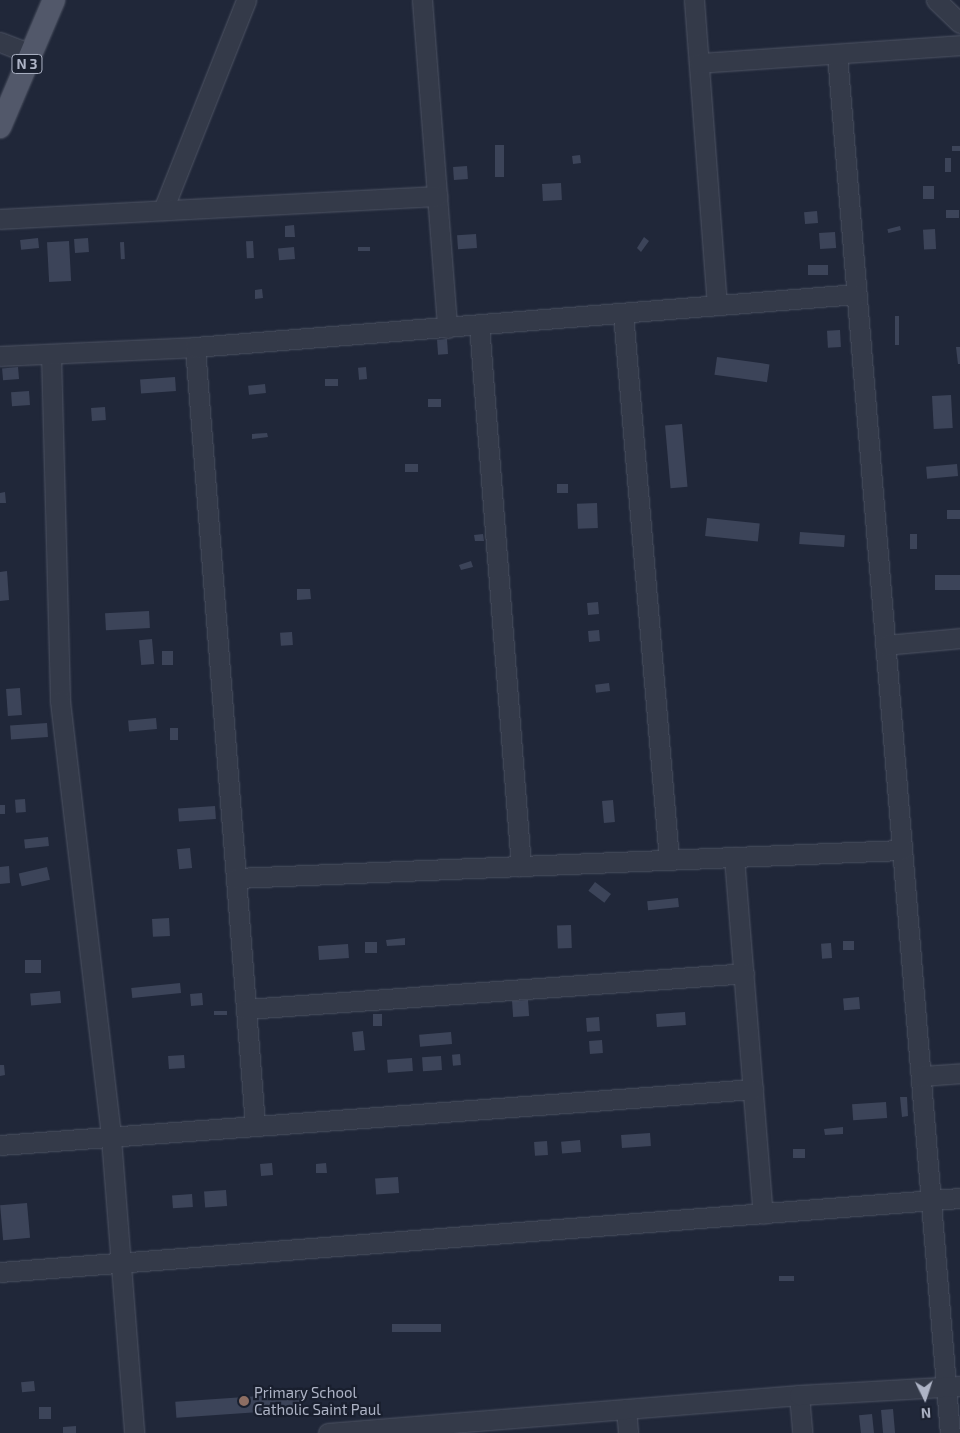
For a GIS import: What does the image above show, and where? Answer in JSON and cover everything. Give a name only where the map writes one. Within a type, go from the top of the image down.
[{"type":"main road","name":"N 3","points":[[0,127],[54,0]]},
{"type":"street","points":[[163,210],[246,0]]},
{"type":"street","points":[[422,0],[447,328]]},
{"type":"street","points":[[694,0],[717,305]]},
{"type":"street","points":[[936,0],[960,23]]},
{"type":"street","points":[[0,42],[32,54]]},
{"type":"street","points":[[699,63],[960,46]]},
{"type":"street","points":[[837,54],[931,1200],[953,1386],[950,1433]]},
{"type":"street","points":[[0,219],[437,196]]},
{"type":"street","points":[[0,356],[195,347],[856,294]]},
{"type":"street","points":[[623,313],[669,860]]},
{"type":"street","points":[[479,325],[521,866]]},
{"type":"street","points":[[195,347],[255,1125]]},
{"type":"street","points":[[52,354],[60,701],[111,1138],[134,1433]]},
{"type":"street","points":[[885,645],[960,638]]},
{"type":"street","points":[[236,878],[902,850]]},
{"type":"street","points":[[734,857],[763,1214]]},
{"type":"street","points":[[246,1009],[744,973]]},
{"type":"street","points":[[921,1076],[960,1073]]},
{"type":"street","points":[[0,1145],[753,1089]]},
{"type":"street","points":[[0,1272],[960,1198]]},
{"type":"street","points":[[328,1433],[799,1395],[953,1386]]},
{"type":"street","points":[[799,1395],[802,1433]]},
{"type":"street","points":[[626,1409],[628,1433]]},
{"type":"building","points":[[495,145],[504,145],[504,177],[495,177]]},
{"type":"building","points":[[952,146],[960,146],[960,151],[952,151]]},
{"type":"building","points":[[580,155],[581,163],[573,164],[572,156]]},
{"type":"building","points":[[945,158],[951,158],[951,172],[945,172]]},
{"type":"building","points":[[467,166],[468,179],[454,180],[453,167]]},
{"type":"building","points":[[561,183],[562,200],[543,201],[542,184]]},
{"type":"building","points":[[923,186],[934,186],[934,199],[923,199]]},
{"type":"building","points":[[946,210],[959,210],[959,218],[946,218]]},
{"type":"building","points":[[817,211],[818,223],[805,224],[804,212]]},
{"type":"building","points":[[294,225],[295,237],[285,237],[285,226]]},
{"type":"building","points":[[900,226],[901,230],[888,233],[887,229]]},
{"type":"building","points":[[935,229],[936,249],[924,250],[923,230]]},
{"type":"building","points":[[835,232],[836,248],[820,249],[819,233]]},
{"type":"building","points":[[476,234],[477,248],[458,249],[457,235]]},
{"type":"building","points":[[644,237],[649,241],[641,252],[637,248]]},
{"type":"building","points":[[38,238],[39,248],[21,250],[20,240]]},
{"type":"building","points":[[88,238],[89,252],[75,253],[74,239]]},
{"type":"building","points":[[69,241],[71,281],[49,282],[47,242]]},
{"type":"building","points":[[246,241],[253,241],[254,258],[247,258]]},
{"type":"building","points":[[120,242],[124,242],[125,259],[121,259]]},
{"type":"building","points":[[294,247],[295,259],[279,260],[278,248]]},
{"type":"building","points":[[358,247],[370,247],[370,251],[358,251]]},
{"type":"building","points":[[808,265],[828,265],[828,275],[808,275]]},
{"type":"building","points":[[262,289],[263,298],[255,299],[255,290]]},
{"type":"building","points":[[895,316],[899,316],[899,345],[895,345]]},
{"type":"building","points":[[840,330],[841,347],[828,348],[827,331]]},
{"type":"building","points":[[447,339],[448,354],[438,355],[437,340]]},
{"type":"building","points":[[956,347],[960,347],[960,364],[958,364]]},
{"type":"building","points":[[717,357],[769,364],[767,382],[714,375]]},
{"type":"building","points":[[18,367],[19,379],[3,380],[2,368]]},
{"type":"building","points":[[366,367],[367,379],[359,380],[358,368]]},
{"type":"building","points":[[175,377],[176,391],[141,393],[140,379]]},
{"type":"building","points":[[325,379],[338,379],[338,386],[325,386]]},
{"type":"building","points":[[265,384],[266,393],[249,395],[248,386]]},
{"type":"building","points":[[29,391],[30,405],[12,406],[11,392]]},
{"type":"building","points":[[951,395],[953,428],[934,429],[932,396]]},
{"type":"building","points":[[428,399],[441,399],[441,407],[428,407]]},
{"type":"building","points":[[105,407],[106,420],[92,421],[91,408]]},
{"type":"building","points":[[682,424],[687,487],[671,488],[665,425]]},
{"type":"building","points":[[267,433],[268,437],[252,439],[252,434]]},
{"type":"building","points":[[405,464],[418,464],[418,472],[405,472]]},
{"type":"building","points":[[957,464],[958,476],[927,479],[926,467]]},
{"type":"building","points":[[557,484],[568,484],[568,493],[557,493]]},
{"type":"building","points":[[5,492],[6,503],[0,503],[0,493]]},
{"type":"building","points":[[597,503],[598,528],[578,529],[577,504]]},
{"type":"building","points":[[947,510],[960,510],[960,519],[947,519]]},
{"type":"building","points":[[707,518],[760,524],[758,541],[705,536]]},
{"type":"building","points":[[800,532],[845,535],[844,547],[799,544]]},
{"type":"building","points":[[483,534],[484,541],[475,541],[474,535]]},
{"type":"building","points":[[910,534],[917,534],[917,549],[910,549]]},
{"type":"building","points":[[471,561],[473,567],[461,570],[459,565]]},
{"type":"building","points":[[7,571],[9,600],[0,601],[0,572]]},
{"type":"building","points":[[935,575],[960,575],[960,590],[935,590]]},
{"type":"building","points":[[297,589],[310,589],[311,599],[297,600]]},
{"type":"building","points":[[598,602],[599,614],[588,615],[587,603]]},
{"type":"building","points":[[149,611],[150,628],[106,630],[105,613]]},
{"type":"building","points":[[599,630],[600,641],[589,642],[588,631]]},
{"type":"building","points":[[292,632],[293,645],[281,646],[280,633]]},
{"type":"building","points":[[152,639],[154,664],[141,665],[139,640]]},
{"type":"building","points":[[162,651],[173,651],[173,665],[162,665]]},
{"type":"building","points":[[609,683],[610,691],[596,693],[595,685]]},
{"type":"building","points":[[20,688],[22,715],[8,716],[6,689]]},
{"type":"building","points":[[156,718],[157,729],[129,731],[128,720]]},
{"type":"building","points":[[47,723],[48,737],[11,740],[10,726]]},
{"type":"building","points":[[170,728],[178,728],[178,740],[170,740]]},
{"type":"building","points":[[25,799],[26,812],[16,813],[15,800]]},
{"type":"building","points":[[613,800],[615,822],[604,823],[602,801]]},
{"type":"building","points":[[0,805],[5,805],[5,814],[0,814]]},
{"type":"building","points":[[215,806],[216,819],[179,822],[178,809]]},
{"type":"building","points":[[48,837],[49,846],[25,848],[24,840]]},
{"type":"building","points":[[190,848],[192,868],[179,869],[177,849]]},
{"type":"building","points":[[9,866],[10,883],[0,884],[0,867]]},
{"type":"building","points":[[47,867],[50,880],[22,886],[19,874]]},
{"type":"building","points":[[595,882],[611,894],[604,903],[588,891]]},
{"type":"building","points":[[678,898],[679,907],[648,910],[647,901]]},
{"type":"building","points":[[169,918],[170,936],[153,937],[152,919]]},
{"type":"building","points":[[557,925],[571,925],[572,948],[558,948]]},
{"type":"building","points":[[405,938],[405,945],[387,946],[386,940]]},
{"type":"building","points":[[843,941],[854,941],[854,950],[843,950]]},
{"type":"building","points":[[365,942],[377,942],[377,953],[365,953]]},
{"type":"building","points":[[831,943],[832,958],[822,959],[821,944]]},
{"type":"building","points":[[348,944],[349,958],[319,960],[318,946]]},
{"type":"building","points":[[25,960],[41,960],[41,973],[25,973]]},
{"type":"building","points":[[180,983],[181,993],[132,998],[131,988]]},
{"type":"building","points":[[60,991],[61,1003],[31,1006],[30,994]]},
{"type":"building","points":[[202,993],[203,1005],[191,1006],[190,994]]},
{"type":"building","points":[[859,997],[860,1009],[844,1010],[843,998]]},
{"type":"building","points":[[528,1000],[529,1016],[513,1017],[512,1001]]},
{"type":"building","points":[[214,1011],[227,1011],[227,1015],[214,1015]]},
{"type":"building","points":[[685,1012],[686,1025],[657,1027],[656,1014]]},
{"type":"building","points":[[373,1014],[382,1014],[382,1026],[373,1026]]},
{"type":"building","points":[[599,1017],[600,1031],[587,1032],[586,1018]]},
{"type":"building","points":[[363,1031],[365,1050],[354,1051],[352,1032]]},
{"type":"building","points":[[451,1032],[452,1044],[420,1047],[419,1035]]},
{"type":"building","points":[[602,1040],[603,1053],[590,1054],[589,1041]]},
{"type":"building","points":[[460,1054],[461,1065],[453,1066],[452,1055]]},
{"type":"building","points":[[184,1055],[185,1068],[169,1069],[168,1056]]},
{"type":"building","points":[[441,1056],[442,1070],[423,1071],[422,1057]]},
{"type":"building","points":[[412,1058],[413,1071],[388,1073],[387,1060]]},
{"type":"building","points":[[0,1065],[4,1065],[5,1075],[0,1076]]},
{"type":"building","points":[[900,1097],[907,1097],[908,1116],[902,1117]]},
{"type":"building","points":[[886,1102],[887,1118],[853,1120],[852,1104]]},
{"type":"building","points":[[843,1127],[843,1134],[825,1135],[824,1129]]},
{"type":"building","points":[[650,1133],[651,1146],[622,1148],[621,1135]]},
{"type":"building","points":[[580,1140],[581,1152],[562,1154],[561,1142]]},
{"type":"building","points":[[547,1141],[548,1155],[535,1156],[534,1142]]},
{"type":"building","points":[[793,1149],[805,1149],[805,1158],[793,1158]]},
{"type":"building","points":[[272,1163],[273,1175],[261,1176],[260,1164]]},
{"type":"building","points":[[326,1163],[327,1173],[316,1173],[316,1164]]},
{"type":"building","points":[[398,1177],[399,1193],[376,1195],[375,1179]]},
{"type":"building","points":[[226,1190],[227,1206],[205,1207],[204,1192]]},
{"type":"building","points":[[192,1194],[193,1207],[173,1208],[172,1195]]},
{"type":"building","points":[[27,1203],[30,1238],[3,1240],[0,1205]]},
{"type":"building","points":[[779,1276],[794,1276],[794,1281],[779,1281]]},
{"type":"building","points":[[392,1324],[441,1324],[441,1332],[392,1332]]},
{"type":"building","points":[[34,1381],[35,1391],[22,1392],[21,1382]]},
{"type":"building","points":[[301,1393],[302,1409],[176,1418],[175,1402]]},
{"type":"building","points":[[39,1407],[51,1407],[51,1419],[39,1419]]},
{"type":"building","points":[[893,1409],[895,1433],[883,1433],[881,1410]]},
{"type":"building","points":[[872,1414],[874,1433],[861,1433],[859,1415]]},
{"type":"building","points":[[76,1426],[76,1433],[63,1433],[63,1427]]},
{"type":"place","name":"Primary School Catholic Saint Paul","points":[[244,1401]]}]
